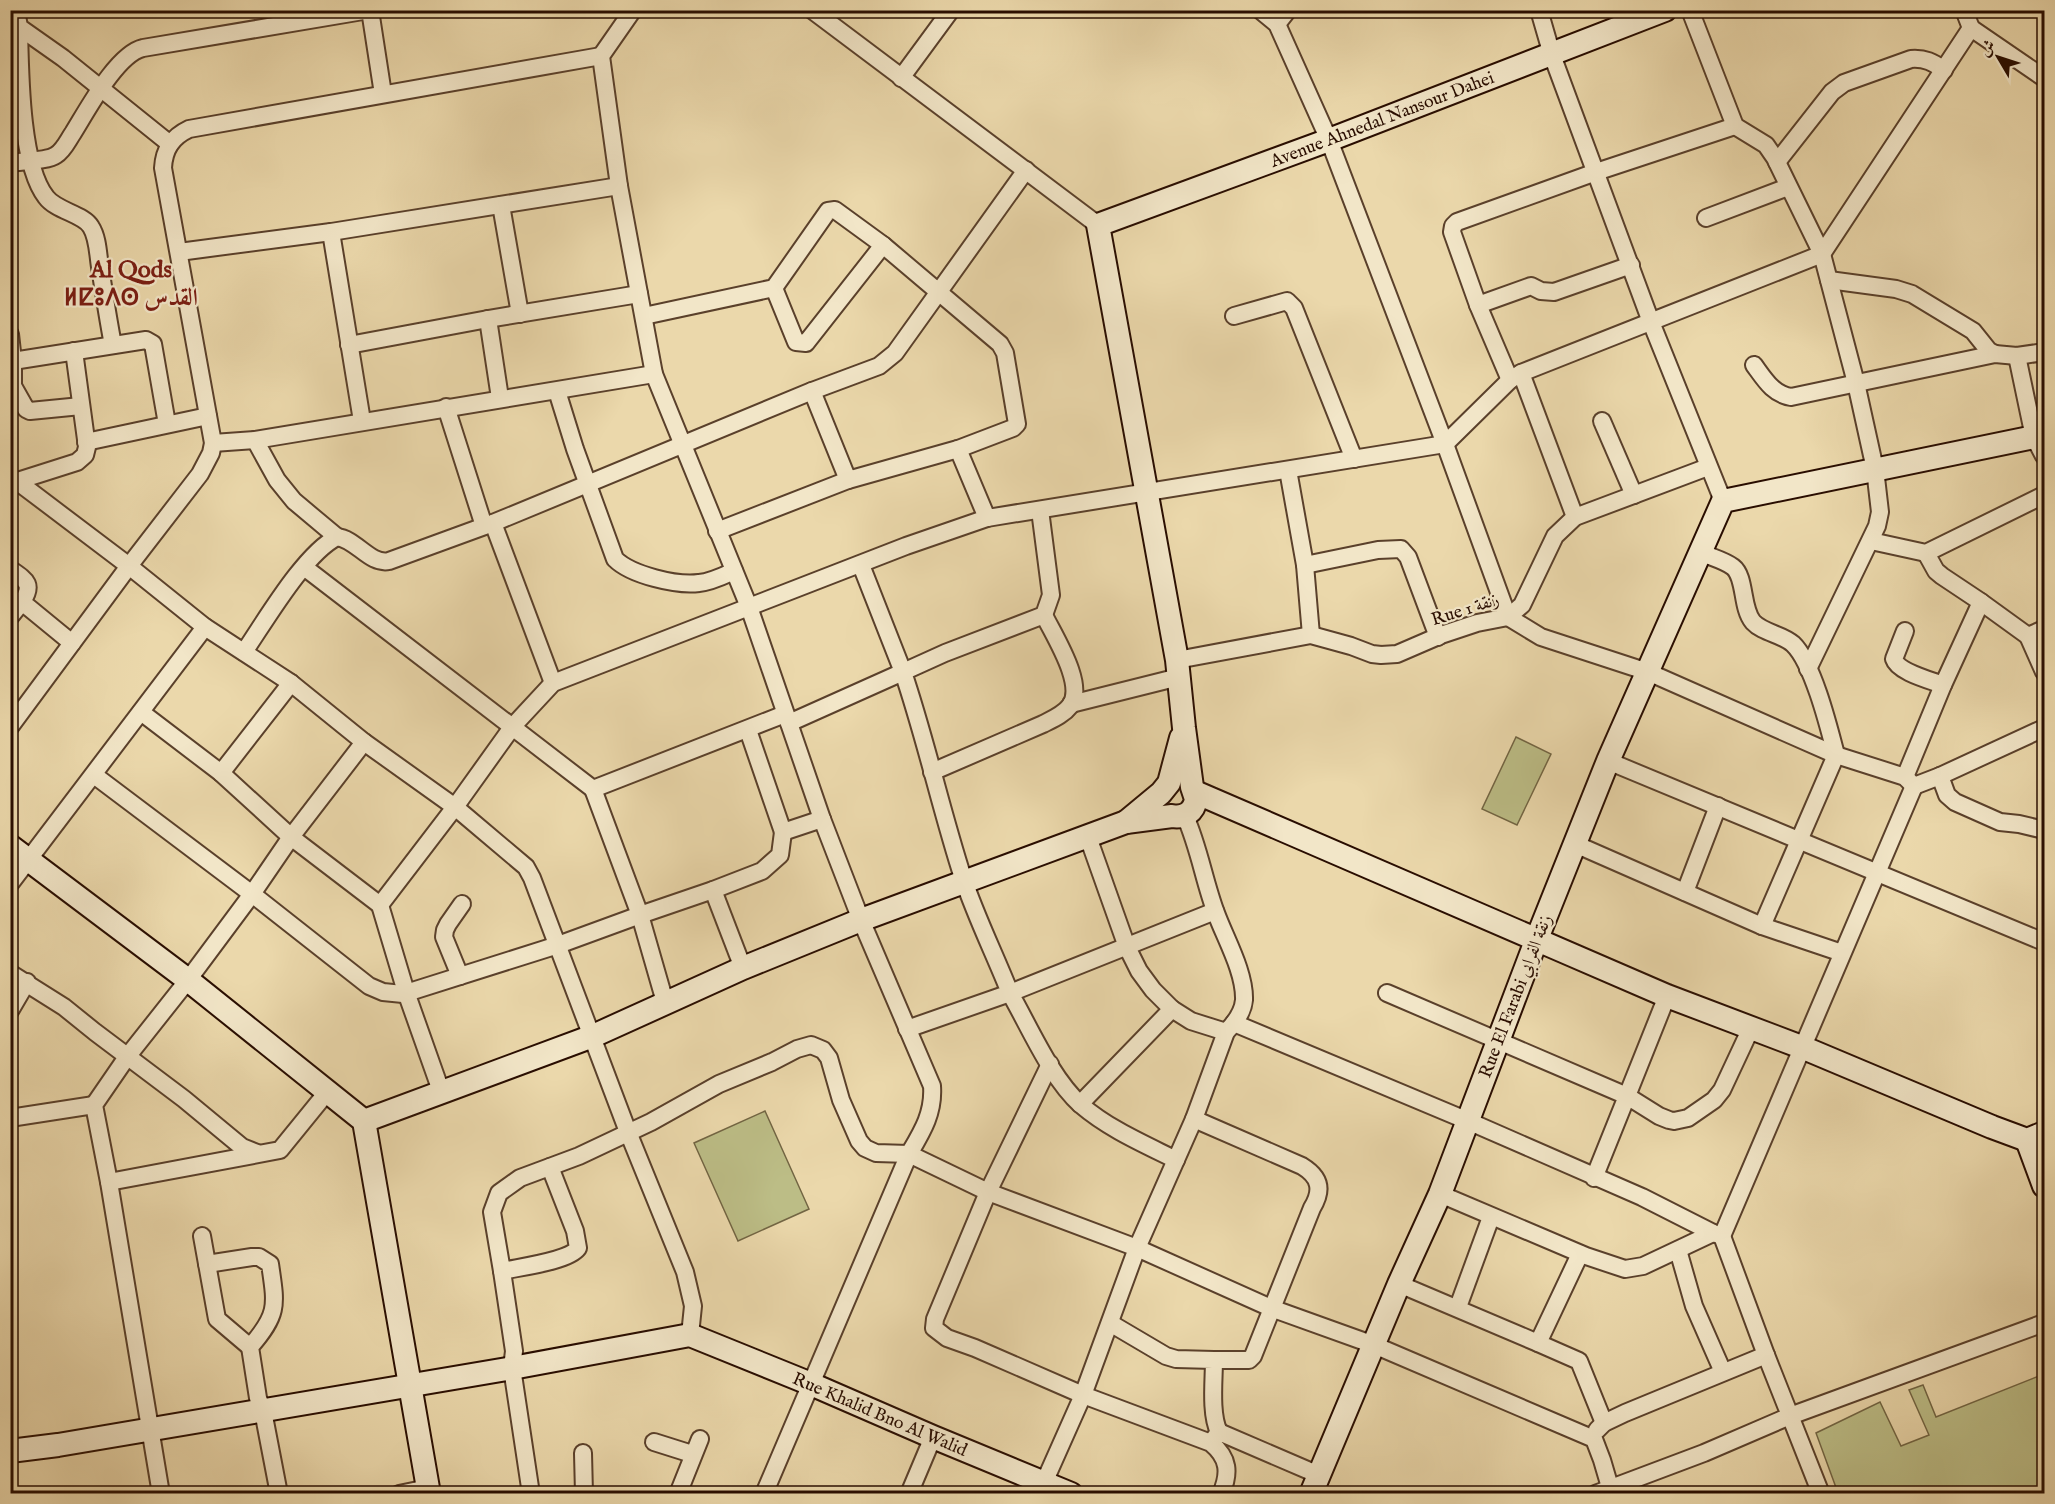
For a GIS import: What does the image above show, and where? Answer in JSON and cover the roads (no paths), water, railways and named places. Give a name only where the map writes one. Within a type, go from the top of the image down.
[{"type":"street","points":[[10,163],[30,159],[47,159],[59,153],[100,90],[125,57],[137,49],[370,10],[383,94]]},
{"type":"street","points":[[633,10],[601,56],[619,186],[654,374],[749,607],[822,819],[861,920],[932,1086],[933,1099],[925,1127],[909,1154],[764,1494]]},
{"type":"street","points":[[812,10],[1098,225],[1178,668],[1184,728],[1187,804]]},
{"type":"street","points":[[902,78],[951,10]]},
{"type":"street","points":[[1260,10],[1277,24],[1329,140],[1508,617],[1541,637],[1648,672],[1836,755],[1910,782],[1940,776],[2044,728]]},
{"type":"street","points":[[1277,24],[1288,10]]},
{"type":"street","points":[[1539,10],[1552,55],[1651,322],[1723,501],[1875,469],[2041,443],[2017,356]]},
{"type":"street","name":"Avenue Ahnedal Nansour Dahei","points":[[1098,225],[1329,140],[1665,10]]},
{"type":"street","points":[[1690,10],[1735,126],[1766,145],[1777,162],[1822,254],[1856,383],[1875,469],[1880,512],[1878,526],[1808,669]]},
{"type":"street","points":[[1964,10],[1971,28],[2044,78]]},
{"type":"street","points":[[18,19],[100,90],[170,144]]},
{"type":"street","points":[[18,19],[15,92],[30,159],[41,190],[50,202],[87,222],[92,228],[97,246],[112,345]]},
{"type":"street","points":[[380,905],[513,726],[553,683],[906,546],[987,518],[1445,444],[1516,377],[1822,254],[1971,28]]},
{"type":"street","points":[[10,727],[200,474],[213,443],[163,168],[170,144],[175,137],[189,129],[601,56]]},
{"type":"street","points":[[1777,162],[1832,92],[1844,83],[1911,59],[1923,58],[1944,70]]},
{"type":"street","points":[[1575,517],[1516,377],[1478,305],[1452,231],[1453,226],[1457,222],[1596,172],[1735,126]]},
{"type":"street","points":[[255,440],[276,480],[294,501],[337,537],[347,539],[378,561],[385,562],[488,525],[812,391],[879,366],[887,360],[939,291],[1026,170]]},
{"type":"street","points":[[179,252],[331,232],[619,186]]},
{"type":"street","points":[[1706,218],[1788,187]]},
{"type":"street","points":[[501,205],[520,314]]},
{"type":"street","points":[[644,316],[774,288],[828,211],[835,210],[883,245],[1003,348],[1017,419],[1017,424],[1013,428],[958,449],[848,480],[717,531]]},
{"type":"street","points":[[331,232],[362,421]]},
{"type":"street","points":[[774,288],[796,342],[806,344],[883,245]]},
{"type":"street","points":[[1478,305],[1531,286],[1541,291],[1554,292],[1631,265]]},
{"type":"street","points":[[1829,280],[1867,284],[1912,294],[1973,331],[1989,351],[1995,354]]},
{"type":"street","points":[[349,345],[639,294]]},
{"type":"street","points":[[1233,316],[1287,301],[1291,303],[1354,459]]},
{"type":"street","points":[[488,319],[500,398]]},
{"type":"street","points":[[10,334],[13,361],[12,386],[24,408],[29,411],[81,406]]},
{"type":"street","points":[[13,361],[146,340],[153,344],[167,424]]},
{"type":"street","points":[[14,483],[78,462],[85,455],[86,442],[74,351]]},
{"type":"street","points":[[1754,365],[1771,388],[1780,395],[1791,397],[1995,354],[2017,356],[2044,352]]},
{"type":"street","points":[[213,443],[255,440],[654,374]]},
{"type":"street","points":[[557,391],[575,449],[615,559],[622,566],[653,578],[688,584],[712,580],[735,571]]},
{"type":"street","points":[[812,391],[848,480]]},
{"type":"street","points":[[446,407],[488,525],[553,683]]},
{"type":"street","points":[[86,442],[208,416]]},
{"type":"street","points":[[1602,421],[1634,495]]},
{"type":"street","points":[[958,449],[987,518]]},
{"type":"street","name":"Rue 1 زنقة","points":[[1071,704],[1178,668],[1311,635],[1381,655],[1397,654],[1477,623],[1508,617],[1522,605],[1555,536],[1575,517],[1708,467]]},
{"type":"street","points":[[1288,470],[1305,565],[1311,635]]},
{"type":"street","points":[[10,1451],[263,1411],[690,1335],[693,1306],[685,1272],[628,1132],[529,871],[455,807],[364,742],[291,683],[205,627],[129,566],[14,483]]},
{"type":"street","points":[[1871,541],[1926,552],[2044,495]]},
{"type":"street","name":"Rue El Farabi زنقة الفرابي","points":[[1315,1484],[1399,1284],[1440,1194],[1497,1040],[1608,761],[1723,501]]},
{"type":"street","points":[[932,772],[1043,724],[1059,716],[1071,704],[1075,692],[1074,679],[1044,615],[1051,595],[1040,510]]},
{"type":"street","points":[[244,652],[304,567],[326,542],[337,537]]},
{"type":"street","points":[[1305,565],[1378,550],[1401,549],[1408,557],[1438,637]]},
{"type":"street","points":[[1700,552],[1732,566],[1739,576],[1746,611],[1752,621],[1792,643],[1808,669],[1828,724],[1836,755],[1762,926]]},
{"type":"street","points":[[1926,552],[1936,571],[2028,636],[2044,672]]},
{"type":"street","points":[[861,565],[917,714],[964,882],[1010,993],[1050,1064],[1080,1104],[1104,1122],[1176,1160]]},
{"type":"street","points":[[304,567],[593,789],[640,915],[665,1002]]},
{"type":"street","points":[[10,569],[27,583],[28,589],[22,602],[10,617]]},
{"type":"street","points":[[22,602],[72,643]]},
{"type":"street","points":[[1440,1194],[1580,1254],[1625,1269],[1643,1266],[1717,1235],[1804,1048],[1877,871],[1943,685],[1982,602]]},
{"type":"street","points":[[593,789],[748,730],[787,719],[945,653],[1044,615]]},
{"type":"street","points":[[10,884],[19,853],[94,775],[205,627]]},
{"type":"street","points":[[2028,636],[2044,628]]},
{"type":"street","points":[[1905,631],[1894,658],[1895,664],[1943,685]]},
{"type":"street","points":[[221,773],[291,683]]},
{"type":"street","points":[[141,712],[221,773],[291,837],[380,905],[406,992],[441,1091]]},
{"type":"street","points":[[1184,728],[1161,805],[1165,810],[1187,804],[1244,813],[1667,996],[1804,1048],[1992,1127],[2036,1137],[2044,1186]]},
{"type":"street","points":[[94,775],[369,986],[393,994],[460,976],[558,945],[713,890],[769,866],[780,855],[783,832],[748,730]]},
{"type":"street","points":[[10,1118],[94,1105],[252,894],[291,837],[364,742]]},
{"type":"street","points":[[1608,761],[2044,942]]},
{"type":"street","points":[[1940,776],[1947,795],[1955,802],[2000,822],[2044,830]]},
{"type":"street","points":[[1042,1488],[1083,1395],[1137,1248],[1194,1119],[1230,1027],[1244,1004],[1243,991],[1230,948],[1215,911],[1191,828],[1181,781],[1165,788],[1126,822]]},
{"type":"street","points":[[364,1121],[592,1036],[742,968],[861,920],[1126,822],[1187,804]]},
{"type":"street","points":[[1685,892],[1718,806]]},
{"type":"street","points":[[783,832],[822,819]]},
{"type":"street","points":[[1088,837],[1127,948],[1138,970],[1153,990],[1172,1009],[1191,1021],[1230,1027],[1468,1121],[1594,1178],[1642,1197],[1717,1235],[1821,1494]]},
{"type":"street","points":[[1575,844],[1762,926],[1842,953]]},
{"type":"street","points":[[19,853],[188,980],[364,1121],[429,1491],[399,1494]]},
{"type":"street","points":[[713,890],[742,968]]},
{"type":"street","points":[[460,976],[444,937],[444,930],[462,904]]},
{"type":"street","points":[[907,1029],[1010,993],[1215,911]]},
{"type":"street","points":[[10,973],[64,1007],[184,1099],[242,1147],[257,1153]]},
{"type":"street","points":[[10,1011],[27,982]]},
{"type":"street","points":[[1387,993],[1627,1096],[1659,1116],[1674,1121],[1688,1118],[1714,1100],[1722,1090],[1751,1028]]},
{"type":"street","points":[[1594,1178],[1667,996]]},
{"type":"street","points":[[1080,1104],[1172,1009]]},
{"type":"street","points":[[531,1494],[512,1368],[514,1351],[492,1212],[496,1198],[502,1190],[520,1178],[579,1156],[719,1084],[772,1062],[797,1048],[811,1045],[823,1050],[830,1061],[841,1100],[859,1141],[865,1148],[876,1153],[909,1154],[988,1192],[1137,1248],[1270,1308],[1374,1345],[1594,1439]]},
{"type":"street","points":[[1050,1064],[988,1192],[934,1318],[934,1328],[947,1338],[1083,1395],[1215,1437],[1315,1484]]},
{"type":"street","points":[[109,1182],[282,1148],[328,1090]]},
{"type":"street","points":[[94,1105],[161,1494]]},
{"type":"street","points":[[1110,1323],[1166,1356],[1176,1359],[1251,1359],[1270,1308],[1318,1197],[1316,1180],[1311,1172],[1302,1166],[1194,1119]]},
{"type":"street","points":[[502,1271],[566,1256],[578,1248],[575,1231],[550,1167]]},
{"type":"street","points":[[1458,1308],[1491,1217]]},
{"type":"street","points":[[202,1236],[217,1319],[250,1347],[258,1398],[263,1411],[279,1494]]},
{"type":"street","points":[[1678,1250],[1694,1306],[1723,1372]]},
{"type":"street","points":[[1538,1343],[1580,1254]]},
{"type":"street","points":[[207,1263],[259,1257],[270,1264],[274,1290],[274,1313],[250,1347]]},
{"type":"street","points":[[1399,1284],[1579,1361],[1604,1423]]},
{"type":"street","points":[[1766,1355],[1604,1423],[1598,1429],[1594,1439],[1602,1460],[1606,1492],[1790,1416],[2044,1323]]},
{"type":"street","name":"Rue Khalid Bno Al Walid","points":[[690,1335],[933,1437],[1042,1488],[1071,1494]]},
{"type":"street","points":[[1214,1360],[1214,1403],[1217,1427],[1215,1437],[1228,1470],[1227,1480],[1221,1494]]},
{"type":"street","points":[[909,1494],[933,1437]]},
{"type":"street","points":[[678,1494],[700,1438]]},
{"type":"street","points":[[654,1442],[692,1454]]},
{"type":"street","points":[[583,1453],[584,1494]]},
{"type":"district","name":"Al Qods ⵍⵇⵓⴷⵙ القدس","points":[[131,283]]}]
